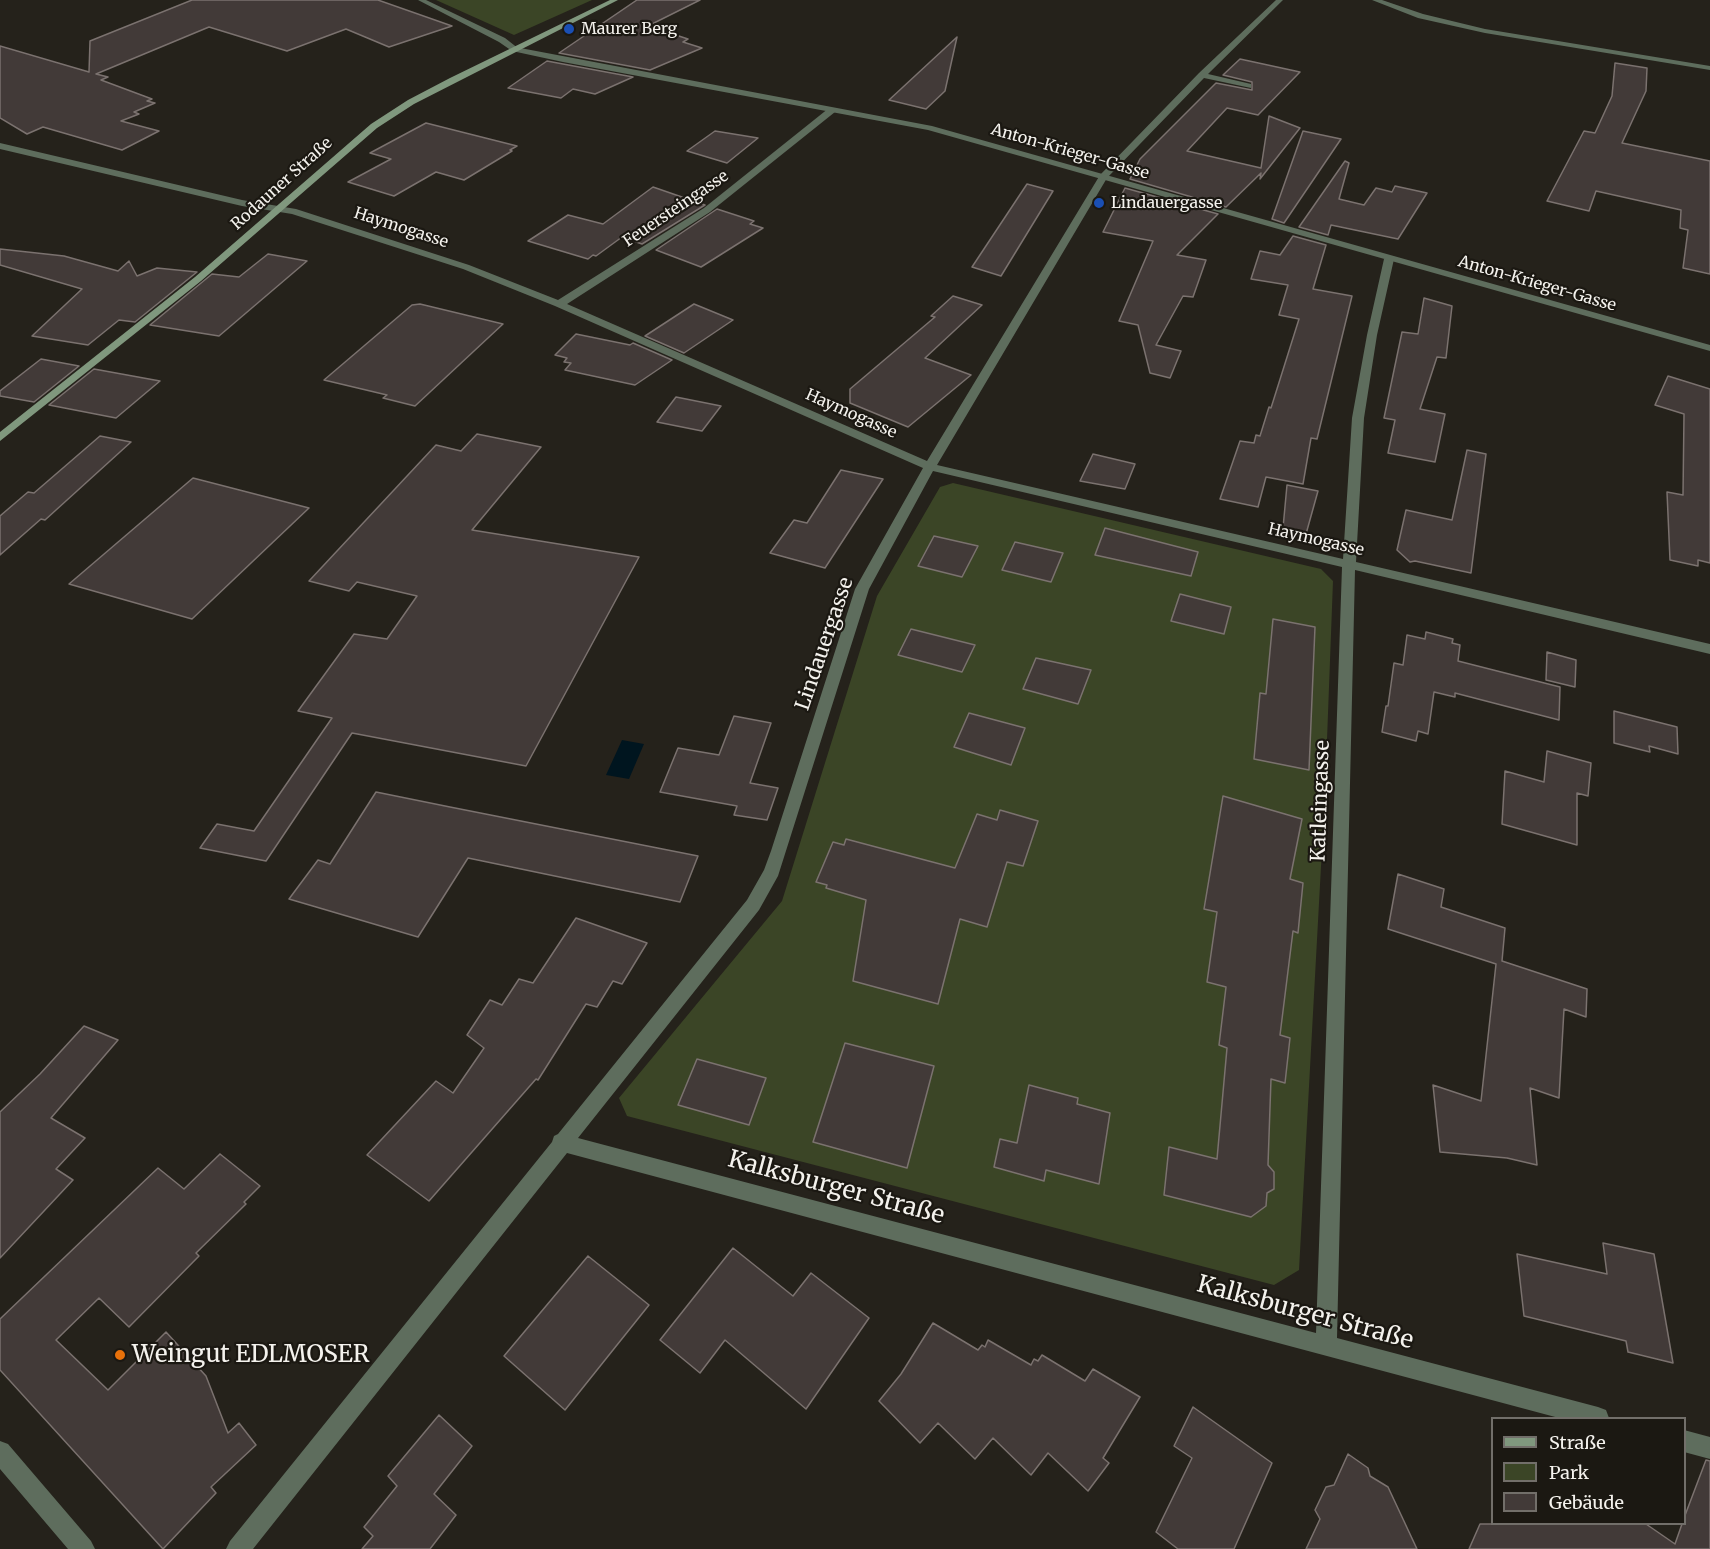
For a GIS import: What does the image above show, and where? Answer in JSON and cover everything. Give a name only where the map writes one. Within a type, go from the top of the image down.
[{"type":"main road","name":"Rodauner Straße","points":[[0,438],[198,279],[374,126],[411,102],[615,0]]},
{"type":"street","name":"Anton-Krieger-Gasse","points":[[421,0],[502,40],[515,49],[563,60],[929,128],[1710,348]]},
{"type":"street","name":"Lindauergasse","points":[[561,1142],[753,905],[764,887],[779,850],[862,589],[930,467],[1103,177],[1202,75],[1280,0]]},
{"type":"street","points":[[1374,0],[1421,16],[1485,31],[1710,68]]},
{"type":"street","points":[[1202,75],[1248,86]]},
{"type":"street","name":"Feuersteingasse","points":[[559,304],[706,210],[832,110]]},
{"type":"street","name":"Haymogasse","points":[[0,146],[242,203],[279,208],[466,267],[559,304],[930,467],[1710,649]]},
{"type":"street","name":"Katleingasse","points":[[1326,1347],[1349,565],[1358,418],[1372,335],[1389,259]]},
{"type":"street","points":[[238,1549],[561,1142]]},
{"type":"street","name":"Kalksburger Straße","points":[[561,1142],[1590,1417]]},
{"type":"street","points":[[1686,1442],[1710,1448]]},
{"type":"street","points":[[0,1452],[83,1549]]},
{"type":"green space","points":[[436,0],[592,0],[514,35]]},
{"type":"green space","points":[[953,483],[1321,569],[1333,581],[1325,793],[1299,1270],[1274,1285],[627,1116],[619,1098],[782,901],[877,596],[940,487]]},
{"type":"water","points":[[622,740],[644,744],[629,779],[606,775]]},
{"type":"building","points":[[192,0],[378,0],[452,26],[389,47],[346,29],[287,51],[209,27],[96,74],[108,77],[101,80],[152,99],[147,101],[155,103],[134,112],[139,114],[121,121],[159,131],[122,150],[43,127],[27,134],[0,118],[0,46],[89,72],[90,41]]},
{"type":"building","points":[[637,0],[700,0],[648,26],[688,39],[683,42],[702,48],[650,70],[559,53]]},
{"type":"building","points":[[957,37],[945,91],[926,109],[889,100]]},
{"type":"building","points":[[1240,59],[1300,72],[1258,115],[1227,108],[1187,151],[1261,168],[1269,116],[1300,128],[1260,179],[1261,173],[1226,207],[1130,179],[1140,159],[1216,83],[1252,90],[1252,82],[1223,75]]},
{"type":"building","points":[[547,61],[633,77],[595,94],[573,89],[561,98],[508,88]]},
{"type":"building","points":[[1615,63],[1647,68],[1646,91],[1622,143],[1710,161],[1710,274],[1683,268],[1688,230],[1680,228],[1681,210],[1596,191],[1589,211],[1547,201],[1584,131],[1595,133],[1612,96]]},
{"type":"building","points":[[426,123],[517,146],[464,180],[436,172],[394,196],[348,182],[391,159],[370,153]]},
{"type":"building","points":[[715,131],[758,138],[727,163],[687,151]]},
{"type":"building","points":[[1303,131],[1341,139],[1284,223],[1272,219]]},
{"type":"building","points":[[1345,161],[1349,163],[1339,199],[1364,205],[1376,188],[1392,192],[1395,186],[1427,193],[1398,239],[1331,225],[1328,235],[1299,227]]},
{"type":"building","points":[[1027,184],[1053,191],[1001,276],[972,267]]},
{"type":"building","points":[[653,187],[705,205],[642,244],[622,237],[596,256],[593,255],[588,259],[528,241],[568,215],[603,224]]},
{"type":"building","points":[[1125,188],[1218,214],[1177,255],[1206,260],[1193,297],[1183,296],[1156,345],[1181,351],[1170,378],[1150,373],[1138,325],[1119,321],[1153,241],[1103,232]]},
{"type":"building","points":[[717,209],[754,221],[750,224],[763,228],[701,267],[656,250]]},
{"type":"building","points":[[1293,236],[1326,245],[1313,289],[1352,296],[1317,439],[1311,438],[1303,484],[1266,477],[1258,507],[1220,499],[1240,441],[1254,443],[1256,435],[1260,436],[1299,319],[1279,315],[1288,285],[1251,279],[1260,251],[1280,255]]},
{"type":"building","points":[[0,249],[64,256],[118,271],[129,261],[137,276],[157,268],[197,272],[135,322],[119,320],[88,345],[32,336],[82,289],[0,265]]},
{"type":"building","points":[[268,254],[307,261],[219,336],[150,325],[212,274],[239,277]]},
{"type":"building","points":[[953,296],[982,305],[925,358],[971,375],[908,427],[850,403],[850,389],[935,317],[931,316]]},
{"type":"building","points":[[1424,298],[1452,306],[1446,358],[1437,357],[1420,409],[1445,414],[1435,462],[1388,453],[1395,420],[1384,418],[1402,332],[1418,334]]},
{"type":"building","points":[[420,304],[503,324],[415,406],[383,398],[387,395],[324,380],[412,305]]},
{"type":"building","points":[[694,304],[733,320],[684,353],[645,336]]},
{"type":"building","points":[[576,334],[630,345],[633,343],[672,360],[635,385],[565,370],[571,363],[564,362],[567,358],[555,355]]},
{"type":"building","points":[[41,359],[79,366],[34,402],[0,396],[0,391]]},
{"type":"building","points":[[94,369],[160,381],[116,418],[49,405]]},
{"type":"building","points":[[1668,376],[1710,389],[1710,563],[1698,560],[1698,566],[1670,560],[1667,492],[1683,495],[1684,414],[1655,405]]},
{"type":"building","points":[[676,397],[721,406],[702,431],[657,422]]},
{"type":"building","points":[[477,434],[541,447],[472,530],[639,557],[526,766],[352,733],[266,861],[200,848],[217,824],[254,831],[332,718],[298,711],[354,634],[387,639],[417,596],[357,582],[349,591],[309,581],[436,445],[461,451]]},
{"type":"building","points":[[100,436],[131,442],[45,520],[41,519],[0,555],[0,516],[28,492],[34,493]]},
{"type":"building","points":[[1467,450],[1486,454],[1471,573],[1415,561],[1410,562],[1397,550],[1406,510],[1452,520]]},
{"type":"building","points":[[1093,454],[1135,464],[1125,489],[1080,481]]},
{"type":"building","points":[[841,470],[883,479],[825,568],[770,553],[794,520],[807,523]]},
{"type":"building","points":[[193,478],[309,508],[192,619],[69,584]]},
{"type":"building","points":[[1287,485],[1318,491],[1306,534],[1283,528]]},
{"type":"building","points":[[1105,528],[1198,552],[1191,576],[1095,555]]},
{"type":"building","points":[[934,536],[978,546],[962,577],[918,566]]},
{"type":"building","points":[[1015,542],[1063,553],[1051,582],[1002,570]]},
{"type":"building","points":[[1180,594],[1231,607],[1224,634],[1171,621]]},
{"type":"building","points":[[1273,619],[1315,627],[1309,770],[1254,759],[1260,693],[1266,694]]},
{"type":"building","points":[[911,629],[975,645],[962,672],[898,655]]},
{"type":"building","points":[[1426,632],[1453,639],[1452,643],[1460,645],[1458,661],[1560,687],[1559,720],[1455,693],[1455,697],[1434,692],[1428,734],[1418,731],[1416,741],[1382,732],[1394,663],[1403,665],[1407,635],[1425,639]]},
{"type":"building","points":[[1547,652],[1576,660],[1575,687],[1546,680]]},
{"type":"building","points":[[1036,658],[1091,670],[1078,704],[1023,689]]},
{"type":"building","points":[[1614,711],[1677,727],[1678,754],[1649,746],[1650,752],[1614,743]]},
{"type":"building","points":[[969,713],[1025,728],[1011,765],[954,747]]},
{"type":"building","points":[[734,716],[771,723],[750,783],[778,788],[767,820],[734,815],[737,806],[660,792],[678,748],[719,755]]},
{"type":"building","points":[[1547,751],[1591,763],[1588,796],[1577,793],[1577,845],[1502,824],[1505,771],[1544,782]]},
{"type":"building","points":[[376,792],[698,856],[680,902],[468,858],[418,937],[289,899],[318,860],[330,864]]},
{"type":"building","points":[[1223,796],[1302,819],[1290,879],[1303,883],[1298,933],[1293,931],[1280,1035],[1290,1038],[1285,1083],[1271,1079],[1268,1165],[1274,1172],[1274,1189],[1267,1193],[1266,1206],[1251,1217],[1164,1195],[1169,1147],[1217,1159],[1227,1048],[1219,1045],[1226,987],[1207,982],[1217,912],[1204,909]]},
{"type":"building","points":[[1000,810],[1038,821],[1023,866],[1007,862],[987,927],[960,919],[938,1004],[853,981],[866,900],[826,888],[827,885],[816,882],[833,842],[844,845],[846,839],[955,868],[977,814],[997,820]]},
{"type":"building","points":[[1398,874],[1444,889],[1441,907],[1505,928],[1502,961],[1587,989],[1586,1017],[1564,1009],[1559,1098],[1530,1088],[1537,1165],[1507,1158],[1440,1152],[1433,1085],[1481,1101],[1496,964],[1388,929]]},
{"type":"building","points":[[576,918],[647,943],[622,984],[613,981],[597,1007],[586,1004],[538,1080],[536,1079],[429,1201],[367,1155],[436,1081],[453,1093],[484,1048],[467,1035],[490,1000],[502,1005],[519,979],[533,983]]},
{"type":"building","points":[[84,1026],[118,1040],[51,1118],[85,1138],[56,1169],[73,1180],[0,1258],[0,1112],[40,1074]]},
{"type":"building","points":[[845,1043],[934,1066],[907,1168],[813,1142]]},
{"type":"building","points":[[697,1059],[766,1078],[749,1125],[678,1105]]},
{"type":"building","points":[[1029,1085],[1078,1098],[1077,1104],[1110,1113],[1099,1184],[1046,1170],[1044,1181],[994,1167],[1000,1139],[1017,1143]]},
{"type":"building","points":[[220,1154],[260,1186],[244,1202],[246,1204],[196,1253],[199,1256],[129,1327],[99,1298],[56,1340],[108,1390],[166,1332],[206,1376],[228,1433],[239,1423],[256,1445],[211,1487],[216,1493],[163,1549],[0,1370],[0,1319],[158,1168],[184,1189]]},
{"type":"building","points":[[1603,1243],[1654,1254],[1673,1363],[1628,1352],[1626,1341],[1524,1316],[1517,1254],[1607,1274]]},
{"type":"building","points":[[733,1248],[793,1296],[811,1273],[869,1318],[806,1409],[725,1340],[700,1373],[660,1340]]},
{"type":"building","points":[[588,1256],[649,1305],[565,1410],[504,1356]]},
{"type":"building","points":[[933,1323],[978,1350],[982,1345],[985,1347],[988,1340],[1031,1365],[1034,1359],[1038,1361],[1042,1355],[1085,1381],[1093,1369],[1140,1397],[1103,1458],[1109,1463],[1088,1491],[1048,1453],[1031,1475],[993,1438],[975,1459],[938,1423],[920,1443],[879,1401],[901,1374]]},
{"type":"building","points":[[1193,1407],[1272,1463],[1234,1549],[1178,1549],[1156,1532],[1192,1458],[1174,1446]]},
{"type":"building","points":[[439,1415],[472,1446],[434,1494],[456,1515],[430,1549],[362,1549],[373,1536],[364,1527],[397,1486],[388,1476]]},
{"type":"building","points":[[1348,1454],[1368,1468],[1370,1476],[1388,1487],[1417,1549],[1306,1549],[1320,1519],[1315,1510],[1326,1487],[1334,1485]]},
{"type":"building","points":[[1706,1460],[1710,1461],[1710,1549],[1469,1549],[1480,1524],[1647,1525],[1675,1544],[1682,1525],[1686,1525],[1686,1513]]},
{"type":"place","name":"Maurer Berg","points":[[569,29]]},
{"type":"place","name":"Lindauergasse","points":[[1099,203]]},
{"type":"place","name":"Weingut EDLMOSER","points":[[120,1355]]}]
